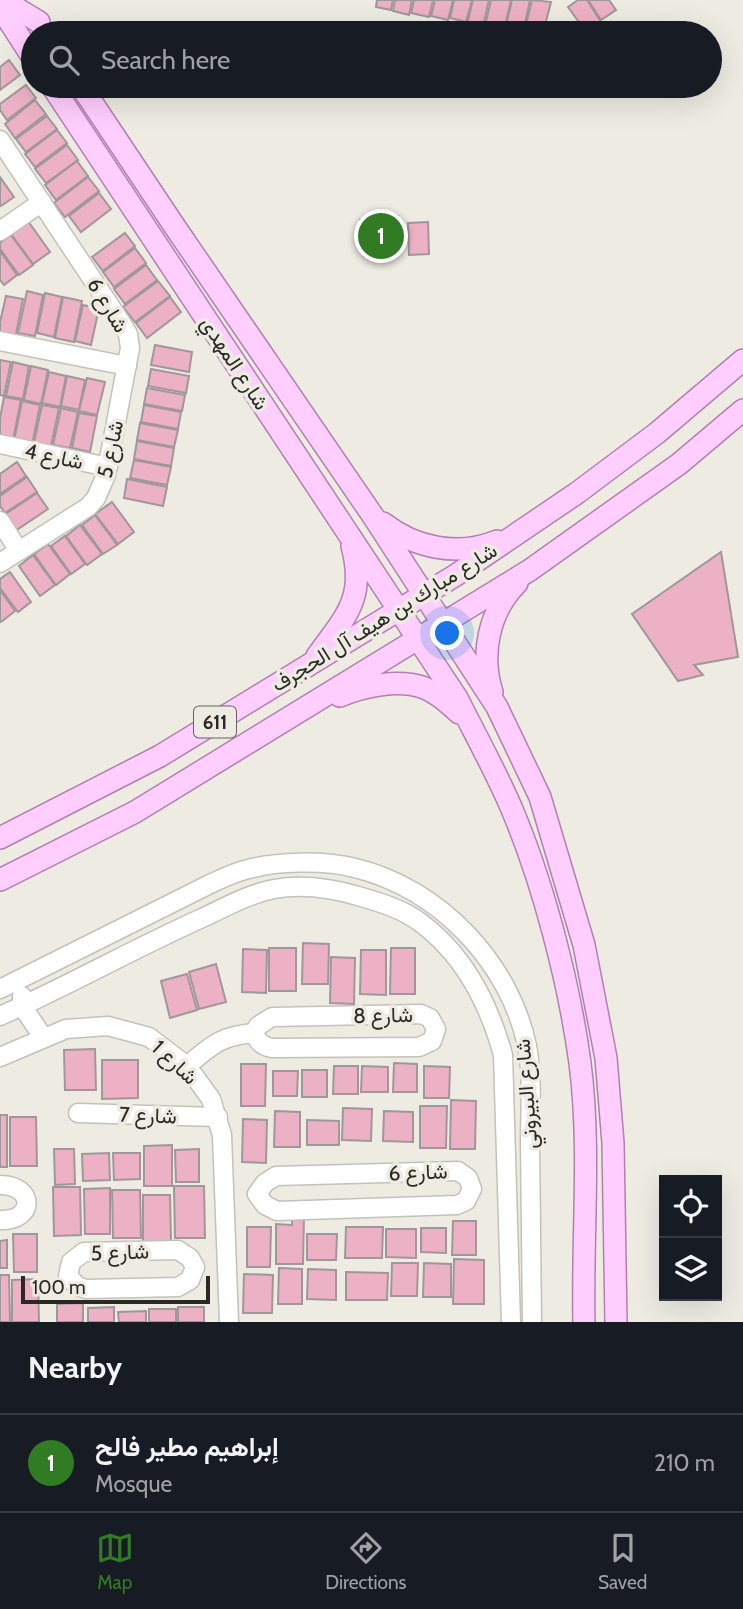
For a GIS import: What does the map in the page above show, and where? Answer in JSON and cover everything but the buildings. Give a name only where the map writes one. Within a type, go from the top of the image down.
[{"type":"main road","points":[[24,0],[38,21]]},
{"type":"main road","points":[[21,40],[1,10],[16,8],[33,21]]},
{"type":"main road","name":"شارع المهدي","points":[[60,98],[457,698],[511,808],[538,883],[557,950],[580,1062],[584,1122],[584,1322]]},
{"type":"main road","name":"شارع المهدي","points":[[89,98],[373,516],[497,707]]},
{"type":"main road","name":"شارع مبارك بن هيف آل الحجرف","points":[[0,838],[160,756],[424,596],[524,529],[667,425],[743,360]]},
{"type":"main road","name":"شارع مبارك بن هيف آل الحجرف","points":[[0,880],[135,812],[530,570],[686,458],[743,410]]},
{"type":"main road","points":[[667,425],[662,434],[662,444],[667,453],[676,458],[686,458]]},
{"type":"main road","points":[[373,516],[398,536],[428,547],[461,550],[492,543],[524,529]]},
{"type":"main road","points":[[313,662],[346,615],[357,589],[358,567],[348,534]]},
{"type":"main road","points":[[530,570],[509,591],[494,618],[486,648],[488,678],[497,707],[540,797],[584,945],[595,997],[606,1058],[613,1143],[615,1319]]},
{"type":"main road","points":[[278,725],[352,691],[391,684],[422,687],[445,700],[469,722]]},
{"type":"main road","points":[[584,1203],[596,1199],[603,1206],[605,1296],[615,1319]]},
{"type":"street","name":"شارع 6","points":[[0,140],[128,334],[130,348],[127,366],[0,341]]},
{"type":"street","points":[[0,231],[43,202]]},
{"type":"street","name":"شارع 5","points":[[0,564],[88,507],[103,487],[127,366]]},
{"type":"street","name":"شارع 4","points":[[0,444],[108,467]]},
{"type":"street","points":[[0,521],[19,551]]},
{"type":"street","name":"شارع البيروني","points":[[5,987],[210,884],[245,870],[316,863],[356,868],[431,901],[454,921],[481,951],[502,981],[516,1008],[527,1048],[530,1092],[532,1322]]},
{"type":"street","name":"شارع البيروني","points":[[0,1016],[165,934],[248,897],[275,889],[316,887],[348,893],[385,904],[420,922],[465,968],[484,999],[495,1024],[503,1055],[511,1322]]},
{"type":"street","points":[[33,974],[32,986],[42,996]]},
{"type":"street","points":[[5,987],[19,989],[22,1006],[43,1037]]},
{"type":"street","name":"شارع 8","points":[[422,1014],[430,1018],[436,1029],[432,1041],[419,1047],[272,1048],[257,1041],[254,1033],[258,1026],[272,1017],[422,1014]]},
{"type":"street","name":"شارع 1","points":[[0,1057],[66,1029],[108,1026],[149,1037],[187,1066],[211,1099],[222,1135],[229,1322]]},
{"type":"street","name":"شارع 8","points":[[187,1066],[220,1040],[232,1035],[254,1033]]},
{"type":"street","name":"شارع 7","points":[[78,1113],[218,1117]]},
{"type":"street","name":"شارع 6","points":[[458,1171],[468,1178],[472,1189],[466,1201],[457,1205],[277,1211],[265,1205],[257,1194],[265,1183],[276,1176],[458,1171]]},
{"type":"street","points":[[0,1185],[12,1185],[19,1189],[27,1201],[26,1208],[18,1218],[13,1221],[0,1220]]},
{"type":"street","points":[[225,1195],[257,1194]]},
{"type":"street","name":"شارع 5","points":[[178,1250],[190,1258],[195,1267],[190,1280],[178,1287],[86,1289],[68,1276],[68,1269],[77,1255],[84,1251],[178,1250]]},
{"type":"street","name":"شارع 5","points":[[195,1267],[227,1268]]},
{"type":"place","name":"إبراهيم مطير فالح","points":[[381,236]]}]
